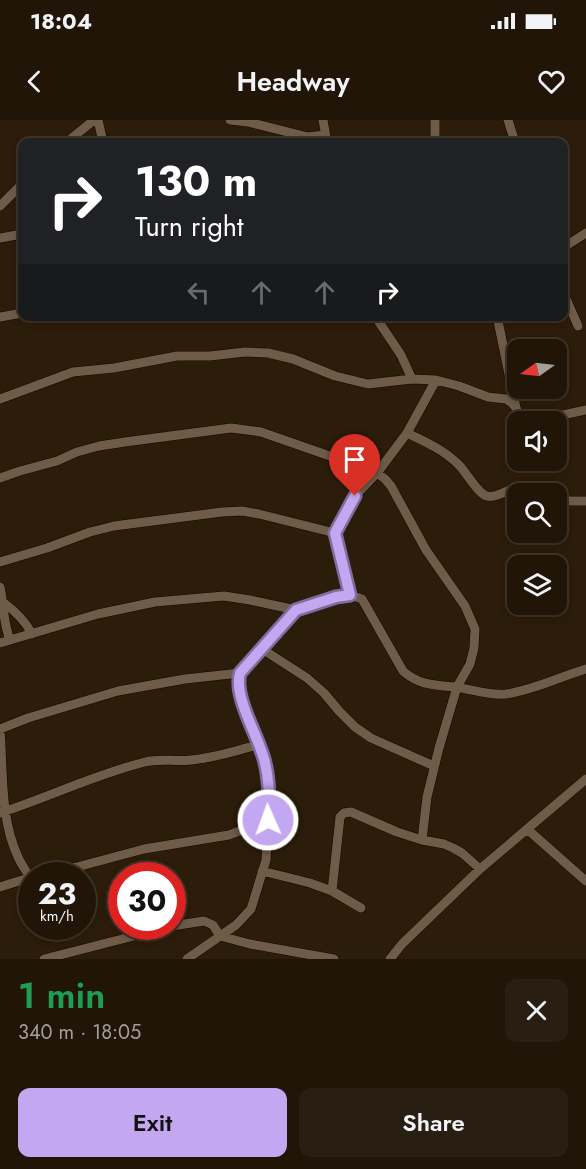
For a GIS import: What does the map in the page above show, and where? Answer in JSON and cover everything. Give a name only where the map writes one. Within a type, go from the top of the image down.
[{"type":"street","points":[[78,120],[85,128]]},
{"type":"street","points":[[72,138],[96,120],[102,138]]},
{"type":"street","points":[[230,120],[317,138]]},
{"type":"street","points":[[322,120],[326,138]]},
{"type":"street","points":[[435,120],[435,138]]},
{"type":"street","points":[[508,120],[514,138]]},
{"type":"street","points":[[0,207],[18,188]]},
{"type":"street","points":[[568,243],[586,233]]},
{"type":"street","points":[[0,238],[18,235]]},
{"type":"street","points":[[568,303],[578,326]]},
{"type":"street","points":[[0,317],[18,314]]},
{"type":"street","points":[[378,321],[401,356],[412,379]]},
{"type":"street","points":[[498,321],[516,408]]},
{"type":"street","points":[[0,399],[73,372],[114,368],[177,356],[210,356],[245,352],[281,355],[335,376],[368,384],[412,379],[436,380],[488,397],[506,399],[518,411]]},
{"type":"street","points":[[350,595],[335,533],[355,496],[377,473],[407,433],[436,380]]},
{"type":"street","points":[[567,414],[586,410]]},
{"type":"street","points":[[0,478],[99,446],[231,428],[261,432],[377,473],[384,479],[426,550],[465,606],[474,629],[474,648],[470,664],[457,687],[434,766],[427,797],[422,840]]},
{"type":"street","points":[[407,433],[439,448],[448,455],[486,496],[495,496],[507,491]]},
{"type":"street","points":[[567,501],[586,501]]},
{"type":"street","points":[[0,562],[106,528],[222,512],[242,511],[259,514],[335,533]]},
{"type":"street","points":[[0,587],[5,642],[98,614],[155,602],[224,596],[296,610],[336,597],[350,595],[362,599],[402,671],[418,682],[504,694],[551,682],[586,669]]},
{"type":"street","points":[[3,602],[17,612],[32,634]]},
{"type":"street","points":[[187,959],[236,925],[251,909],[266,860],[269,809],[265,762],[241,695],[238,680],[240,673],[296,610]]},
{"type":"street","points":[[262,649],[307,678],[355,727],[371,738],[434,766]]},
{"type":"street","points":[[21,862],[3,812],[0,729],[28,718],[118,691],[185,679],[240,673]]},
{"type":"street","points":[[3,812],[29,804],[84,781],[146,762],[163,759],[192,760],[259,745]]},
{"type":"street","points":[[390,959],[402,944],[480,869],[586,779]]},
{"type":"street","points":[[332,891],[340,817],[344,813],[351,812],[397,832],[444,844],[462,853],[480,869]]},
{"type":"street","points":[[96,862],[144,849],[229,835],[268,820]]},
{"type":"street","points":[[527,829],[586,881]]},
{"type":"street","points":[[262,871],[332,891],[361,908]]},
{"type":"street","points":[[0,887],[18,882]]},
{"type":"street","points":[[186,924],[204,921],[213,925],[220,936],[250,944],[334,959]]},
{"type":"street","points":[[44,959],[119,940]]},
{"type":"route","points":[[268,820],[265,762],[241,695],[238,680],[240,673],[296,610],[336,597],[350,595],[335,533],[355,496]]}]
